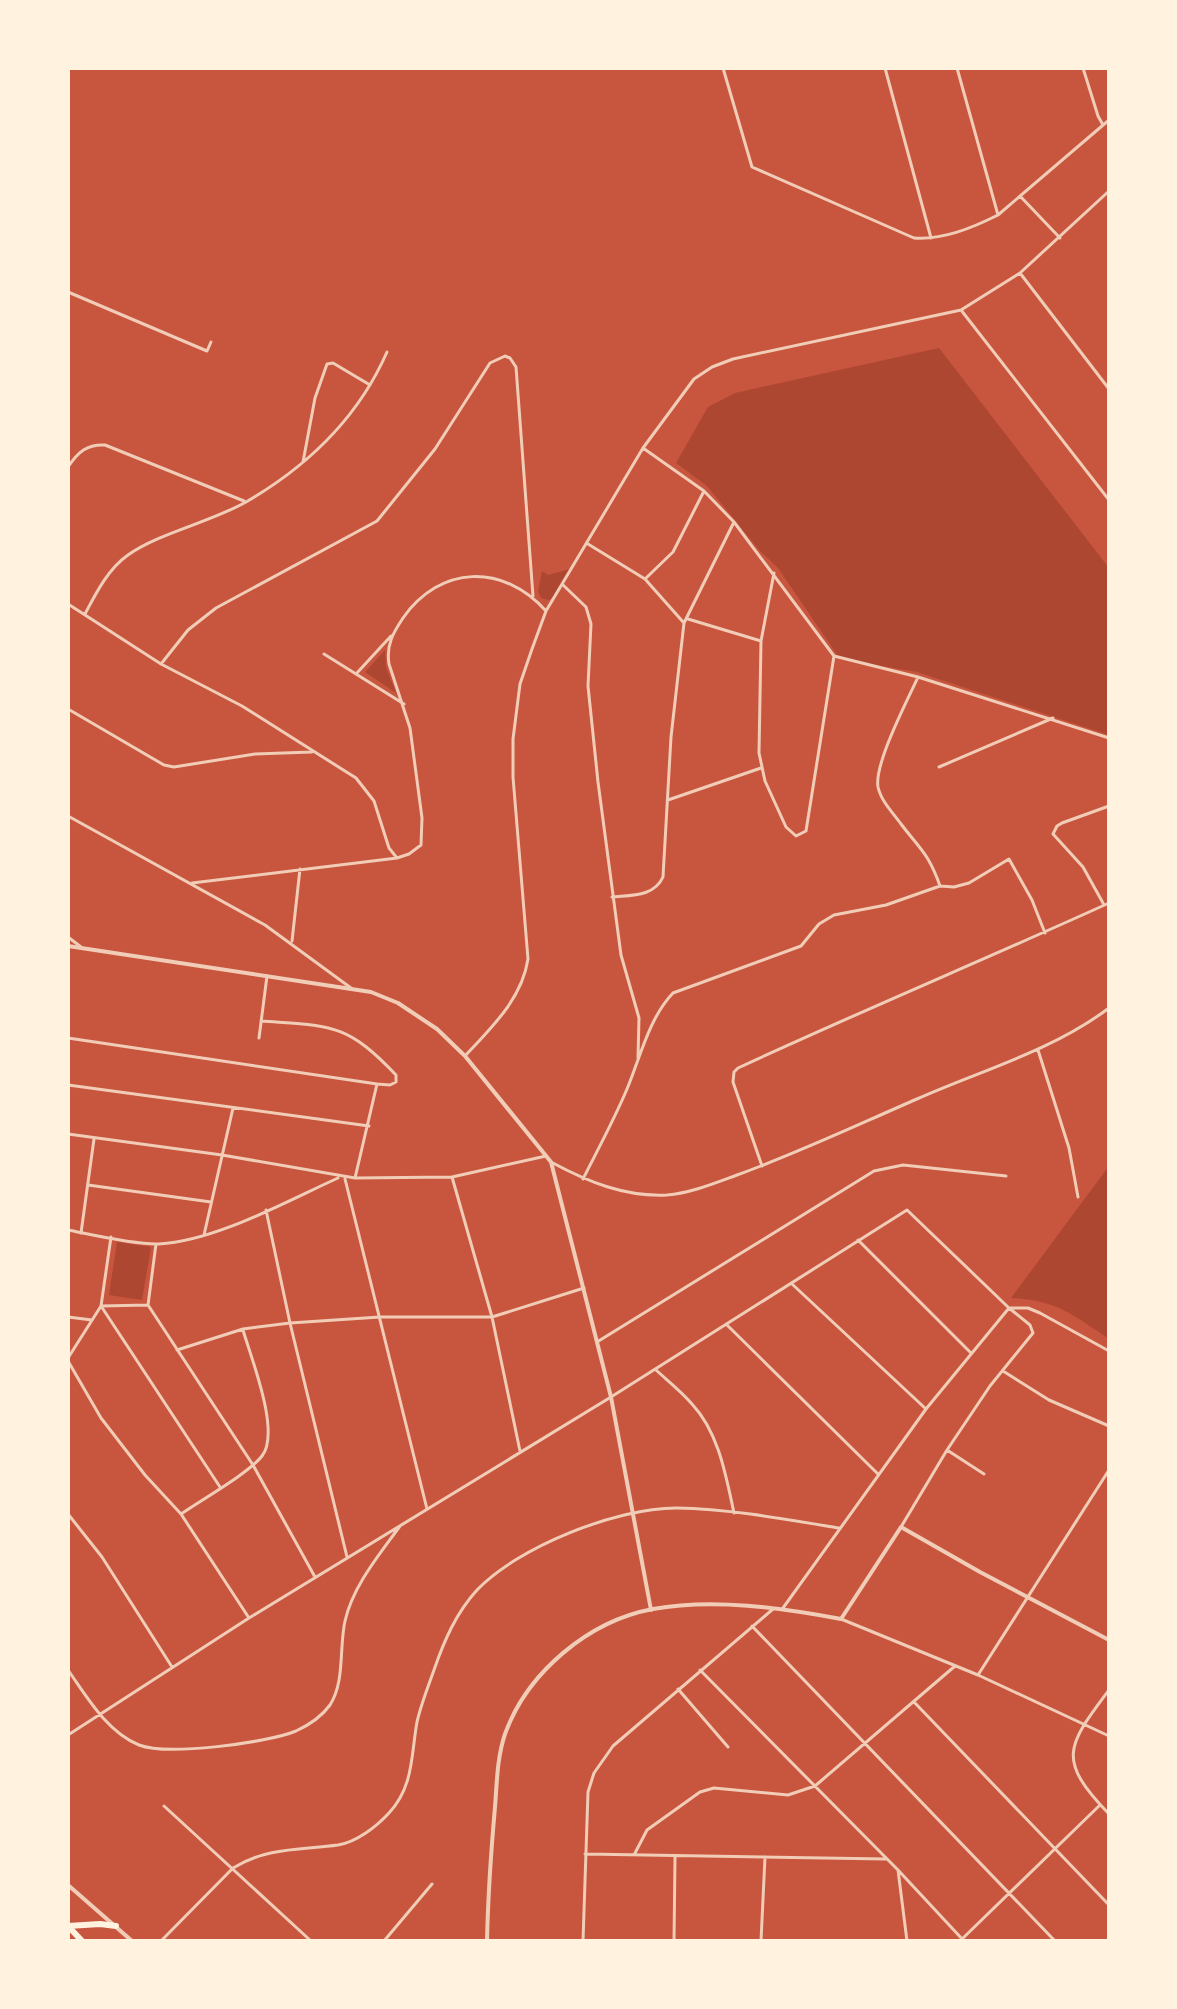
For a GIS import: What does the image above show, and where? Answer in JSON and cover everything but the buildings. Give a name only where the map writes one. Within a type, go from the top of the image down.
[{"type":"highway","points":[[68,1926],[116,1926]]},
{"type":"highway","points":[[68,1926],[82,1941]]},
{"type":"street","points":[[723,68],[752,167],[914,238],[931,239],[978,225],[998,215],[1109,120]]},
{"type":"street","points":[[885,68],[931,239]]},
{"type":"street","points":[[957,68],[998,215]]},
{"type":"street","points":[[1083,68],[1103,125]]},
{"type":"street","points":[[465,1056],[503,1014],[526,971],[528,959],[513,777],[513,739],[520,684],[546,611],[643,448],[694,379],[712,367],[733,359],[961,310],[1020,273],[1109,191]]},
{"type":"street","points":[[1020,196],[1060,238]]},
{"type":"street","points":[[1020,273],[1109,389]]},
{"type":"street","points":[[68,292],[207,351],[211,342]]},
{"type":"street","points":[[961,310],[1109,500]]},
{"type":"street","points":[[85,614],[106,578],[127,556],[245,502],[303,463],[345,422],[370,385],[387,352]]},
{"type":"street","points":[[161,664],[188,630],[216,608],[377,521],[435,449],[490,363],[505,356],[516,367],[533,596]]},
{"type":"street","points":[[303,463],[315,398],[326,365],[333,363],[370,385]]},
{"type":"street","points":[[68,467],[84,449],[94,444],[105,445],[245,502]]},
{"type":"street","points":[[643,448],[704,491],[734,522],[834,656],[918,677],[1109,738]]},
{"type":"street","points":[[645,579],[673,552],[704,491]]},
{"type":"street","points":[[611,897],[647,893],[660,884],[663,877],[671,737],[685,621],[734,522]]},
{"type":"street","points":[[588,544],[645,579],[685,621],[761,641]]},
{"type":"street","points":[[774,573],[761,641],[761,768],[790,833],[800,835],[809,823],[834,656]]},
{"type":"street","points":[[356,674],[391,636],[413,604],[424,594],[452,581],[470,578],[505,580],[533,596],[546,611]]},
{"type":"street","points":[[563,585],[586,607],[591,624],[588,686],[611,897],[621,955],[641,1030],[638,1062]]},
{"type":"street","points":[[68,604],[161,664],[242,706],[356,778],[374,801],[389,848],[397,858]]},
{"type":"street","points":[[192,883],[397,858],[421,845],[422,818],[410,728],[387,654],[391,636]]},
{"type":"street","points":[[324,654],[404,704]]},
{"type":"street","points":[[918,677],[884,757],[879,790],[907,832],[928,854],[940,886]]},
{"type":"street","points":[[68,709],[164,765],[174,767],[255,754],[314,752]]},
{"type":"street","points":[[939,767],[1053,718]]},
{"type":"street","points":[[668,800],[761,768]]},
{"type":"street","points":[[762,1166],[733,1082],[734,1072],[857,1013],[1107,904],[1083,867],[1053,834],[1062,823],[1109,806]]},
{"type":"street","points":[[68,816],[192,883],[292,943],[351,989]]},
{"type":"street","points":[[583,1179],[666,1001],[673,993],[801,946],[819,924],[834,915],[886,905],[940,886],[954,887],[969,883],[1009,859],[1032,900],[1045,933]]},
{"type":"street","points":[[292,943],[300,869]]},
{"type":"street","points":[[68,937],[81,947]]},
{"type":"street","points":[[68,946],[371,992],[398,1003],[437,1029],[465,1056],[551,1162],[583,1179],[633,1195],[670,1195],[703,1188],[762,1166],[948,1085],[1038,1050],[1083,1027],[1109,1008]]},
{"type":"street","points":[[259,1038],[267,976]]},
{"type":"street","points":[[68,1038],[377,1084],[396,1082],[396,1075],[382,1060],[346,1032],[325,1025],[261,1021]]},
{"type":"street","points":[[1038,1050],[1069,1148],[1078,1197]]},
{"type":"street","points":[[355,1178],[377,1084]]},
{"type":"street","points":[[68,1085],[369,1126]]},
{"type":"street","points":[[204,1235],[233,1108]]},
{"type":"street","points":[[68,1134],[222,1155],[355,1178],[452,1177],[546,1156]]},
{"type":"street","points":[[81,1233],[94,1139]]},
{"type":"street","points":[[551,1162],[611,1397],[651,1610]]},
{"type":"street","points":[[597,1342],[874,1171],[903,1165],[1006,1176]]},
{"type":"street","points":[[68,1230],[156,1244],[204,1235],[343,1177]]},
{"type":"street","points":[[343,1177],[427,1509]]},
{"type":"street","points":[[452,1177],[492,1317],[520,1451]]},
{"type":"street","points":[[88,1185],[211,1202]]},
{"type":"street","points":[[266,1210],[347,1557]]},
{"type":"street","points":[[68,1735],[249,1618],[611,1397],[908,1210],[1033,1330],[947,1450],[841,1619]]},
{"type":"street","points":[[111,1237],[101,1306],[68,1359],[114,1436],[181,1514],[249,1618]]},
{"type":"street","points":[[858,1240],[970,1352]]},
{"type":"street","points":[[156,1244],[148,1305],[253,1465],[315,1577]]},
{"type":"street","points":[[791,1283],[926,1409]]},
{"type":"street","points":[[177,1350],[243,1329],[290,1323],[380,1317],[492,1317],[584,1288]]},
{"type":"street","points":[[101,1306],[148,1305]]},
{"type":"street","points":[[101,1306],[220,1487]]},
{"type":"street","points":[[783,1608],[926,1409],[1009,1308],[1028,1308],[1040,1313],[1109,1351]]},
{"type":"street","points":[[68,1317],[92,1320]]},
{"type":"street","points":[[727,1324],[878,1474]]},
{"type":"street","points":[[181,1514],[253,1465],[264,1454],[269,1443],[269,1432],[243,1329]]},
{"type":"street","points":[[655,1369],[692,1404],[710,1431],[726,1477],[734,1513]]},
{"type":"street","points":[[1003,1370],[1049,1400],[1109,1426]]},
{"type":"street","points":[[947,1450],[984,1474]]},
{"type":"street","points":[[978,1675],[1109,1470]]},
{"type":"street","points":[[161,1941],[233,1868],[250,1858],[278,1850],[340,1845],[380,1822],[399,1801],[410,1778],[417,1721],[446,1637],[476,1591],[499,1571],[560,1538],[634,1513],[676,1508],[771,1516],[839,1528]]},
{"type":"street","points":[[68,1514],[102,1557],[172,1667]]},
{"type":"street","points":[[68,1670],[99,1714],[137,1744],[157,1749],[241,1743],[277,1736],[307,1725],[333,1701],[339,1680],[345,1619],[371,1565],[402,1523]]},
{"type":"street","points":[[901,1527],[1109,1640]]},
{"type":"street","points":[[487,1941],[488,1881],[499,1760],[516,1708],[539,1678],[573,1645],[615,1623],[651,1610],[710,1606],[783,1608],[841,1619],[978,1675],[1109,1736]]},
{"type":"street","points":[[583,1941],[588,1792],[594,1773],[613,1746],[774,1608]]},
{"type":"street","points":[[752,1626],[1055,1941]]},
{"type":"street","points":[[634,1855],[647,1830],[700,1792],[714,1788],[788,1795],[815,1786],[955,1666]]},
{"type":"street","points":[[700,1670],[888,1859],[962,1940],[1100,1805]]},
{"type":"street","points":[[678,1689],[728,1747]]},
{"type":"street","points":[[1109,1690],[1083,1724],[1072,1753],[1072,1764],[1109,1814]]},
{"type":"street","points":[[914,1703],[1109,1905]]},
{"type":"street","points":[[164,1806],[311,1941]]},
{"type":"street","points":[[585,1854],[888,1859]]},
{"type":"street","points":[[674,1941],[675,1855]]},
{"type":"street","points":[[761,1941],[765,1857]]},
{"type":"street","points":[[898,1870],[907,1941]]},
{"type":"street","points":[[384,1941],[432,1884]]},
{"type":"street","points":[[68,1885],[132,1941]]},
{"type":"shaded area","points":[[939,348],[1109,568],[1109,735],[917,672],[840,659],[778,568],[759,550],[707,486],[676,463],[708,407],[735,393]]},
{"type":"shaded area","points":[[570,569],[554,596],[549,600],[541,598],[538,591],[542,571],[548,575]]},
{"type":"shaded area","points":[[385,650],[386,667],[396,693],[365,672]]},
{"type":"shaded area","points":[[1109,1166],[1109,1339],[1053,1306],[1011,1298]]},
{"type":"shaded area","points":[[117,1242],[151,1247],[142,1300],[109,1295]]}]
